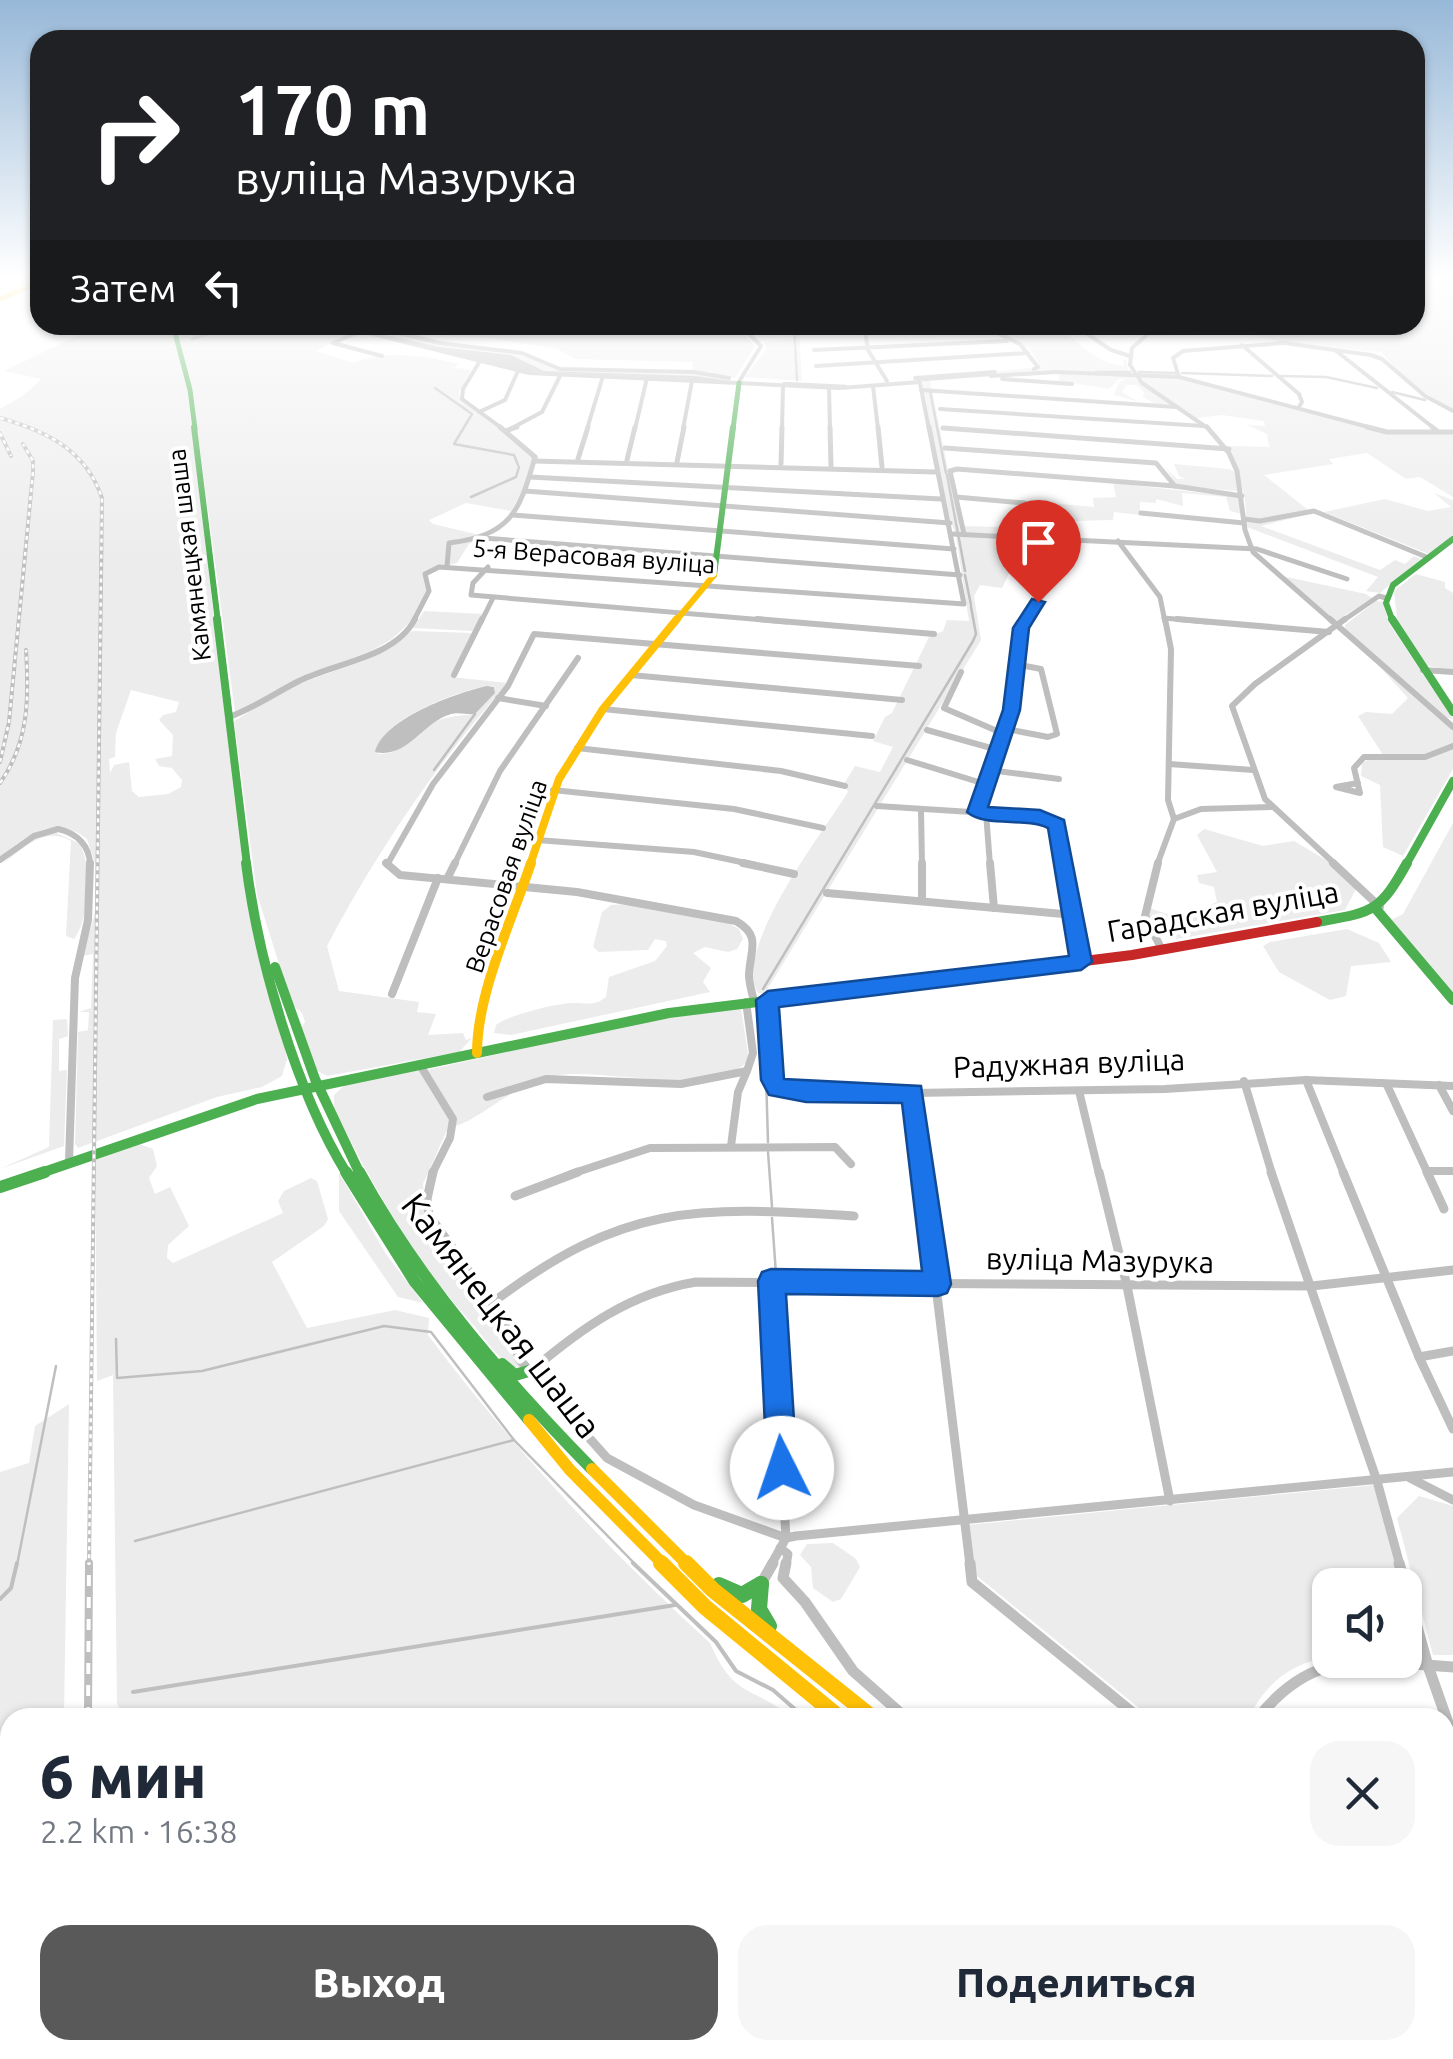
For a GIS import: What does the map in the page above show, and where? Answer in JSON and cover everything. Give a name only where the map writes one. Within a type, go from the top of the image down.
[{"type":"main road","name":"Камянецкая шаша","points":[[186,372],[253,901],[310,1086],[353,1186],[416,1282],[570,1470],[705,1607],[828,1708]]},
{"type":"main road","name":"Верасовая вуліца","points":[[477,1053],[483,1008],[554,790],[603,709],[708,584],[720,557],[727,465],[740,381]]},
{"type":"main road","points":[[1453,539],[1393,585],[1386,598],[1392,624],[1453,712]]},
{"type":"main road","name":"Гарадская вуліца","points":[[0,1185],[235,1105],[310,1086],[670,1013],[1162,950],[1378,908],[1389,897],[1453,781]]},
{"type":"main road","points":[[1378,908],[1453,1000]]},
{"type":"main road","name":"Камянецкая шаша","points":[[310,1086],[382,1213],[515,1389],[712,1589],[861,1708]]},
{"type":"main road","points":[[453,1311],[467,1320],[512,1374],[522,1376],[532,1370]]},
{"type":"main road","points":[[532,1370],[528,1392],[566,1444]]},
{"type":"main road","points":[[622,1525],[615,1513],[621,1506],[696,1580],[712,1589],[749,1594],[761,1584]]},
{"type":"main road","points":[[665,1542],[735,1595]]},
{"type":"main road","points":[[761,1584],[758,1604],[764,1622],[831,1676],[848,1697]]},
{"type":"street","points":[[474,372],[461,396],[533,451],[535,459],[512,515],[504,527],[483,538]]},
{"type":"street","points":[[479,412],[505,400],[518,372]]},
{"type":"street","points":[[533,372],[836,384],[919,380]]},
{"type":"street","points":[[673,372],[829,388],[997,372]]},
{"type":"street","points":[[740,381],[745,372]]},
{"type":"street","points":[[881,372],[887,381]]},
{"type":"street","points":[[934,390],[933,380],[1051,372]]},
{"type":"street","points":[[1056,372],[1179,377],[1392,433],[1453,432]]},
{"type":"street","points":[[1177,372],[1179,377]]},
{"type":"street","points":[[1273,372],[1299,394],[1302,402],[1298,408]]},
{"type":"street","points":[[1362,372],[1436,432]]},
{"type":"street","points":[[1397,372],[1424,396],[1453,410]]},
{"type":"street","points":[[506,431],[535,420],[546,411],[560,374]]},
{"type":"street","points":[[1134,374],[1229,448],[1250,548],[1453,727]]},
{"type":"street","points":[[578,459],[603,376]]},
{"type":"street","points":[[991,376],[1072,384]]},
{"type":"street","points":[[627,460],[647,378]]},
{"type":"street","points":[[677,462],[692,380]]},
{"type":"street","points":[[919,380],[941,499],[958,534]]},
{"type":"street","points":[[780,464],[783,386]]},
{"type":"street","points":[[872,386],[882,468]]},
{"type":"street","points":[[829,388],[831,466]]},
{"type":"street","points":[[922,390],[1178,407]]},
{"type":"street","points":[[940,410],[1205,426]]},
{"type":"street","points":[[943,428],[1229,448]]},
{"type":"street","points":[[944,448],[1156,464],[1175,486]]},
{"type":"street","points":[[535,459],[935,471]]},
{"type":"street","points":[[535,459],[935,471]]},
{"type":"street","points":[[447,566],[449,543],[483,538],[960,576],[954,548],[958,534],[956,496],[950,471],[1175,486],[1242,496]]},
{"type":"street","points":[[530,476],[941,499]]},
{"type":"street","points":[[525,491],[950,522]]},
{"type":"street","points":[[956,496],[1025,502]]},
{"type":"street","points":[[1142,513],[1262,521],[1314,511],[1429,558]]},
{"type":"street","points":[[512,515],[954,548]]},
{"type":"street","points":[[958,534],[1250,548],[1281,554],[1347,578]]},
{"type":"street","points":[[994,908],[982,812],[985,784],[1005,732],[1020,666],[1021,628],[1048,587],[1060,538]]},
{"type":"street","points":[[1118,541],[1156,590],[1172,666],[1168,804],[1174,820],[1159,857],[1145,916],[1162,950]]},
{"type":"street","name":"5-я Верасовая вуліца","points":[[229,717],[251,710],[300,680],[365,656],[406,632],[429,591],[426,572],[447,566],[964,604],[960,576]]},
{"type":"street","points":[[488,567],[470,590],[478,597],[934,634]]},
{"type":"street","points":[[1378,908],[1262,796],[1233,710],[1234,700],[1379,596],[1386,598]]},
{"type":"street","points":[[454,675],[493,598]]},
{"type":"street","points":[[1164,618],[1330,632]]},
{"type":"street","points":[[731,1146],[738,1092],[754,1053],[750,976],[755,941],[743,924],[651,903],[400,874],[384,864],[433,784],[516,674],[533,636],[546,633],[920,666]]},
{"type":"street","points":[[392,994],[443,878],[500,771],[578,658]]},
{"type":"street","points":[[961,672],[944,708],[1005,732],[1048,737],[1057,734],[1042,669],[1020,666]]},
{"type":"street","points":[[1423,670],[1453,672]]},
{"type":"street","points":[[631,675],[902,700]]},
{"type":"street","points":[[498,698],[546,706]]},
{"type":"street","points":[[603,709],[872,736]]},
{"type":"street","points":[[926,730],[998,750]]},
{"type":"street","points":[[1358,783],[1354,768],[1364,757],[1425,757],[1453,746]]},
{"type":"street","points":[[577,748],[764,769],[844,786]]},
{"type":"street","points":[[908,760],[985,784]]},
{"type":"street","points":[[1169,764],[1253,770]]},
{"type":"street","points":[[990,770],[1058,779]]},
{"type":"street","points":[[554,790],[752,812],[823,828]]},
{"type":"street","points":[[877,806],[1040,817],[1057,824],[1081,962]]},
{"type":"street","points":[[1174,820],[1201,809],[1272,807]]},
{"type":"street","points":[[921,809],[922,902]]},
{"type":"street","points":[[0,860],[32,835],[47,830],[73,834],[90,854],[88,920],[75,978],[69,1160]]},
{"type":"street","points":[[536,840],[694,852],[794,874]]},
{"type":"street","points":[[827,893],[1074,915]]},
{"type":"street","name":"Радужная вуліца","points":[[768,1000],[773,1080],[777,1088],[806,1092],[1164,1089],[1306,1080],[1453,1086]]},
{"type":"street","points":[[420,1065],[454,1124],[428,1177],[425,1201],[429,1216],[512,1331],[519,1359],[607,1458],[783,1543],[962,1520],[1453,1472]]},
{"type":"street","points":[[487,1096],[500,1096],[546,1079],[681,1084],[747,1070]]},
{"type":"street","points":[[1306,1080],[1453,1429]]},
{"type":"street","points":[[1244,1081],[1283,1213],[1312,1286],[1403,1568]]},
{"type":"street","points":[[1388,1085],[1444,1209]]},
{"type":"street","points":[[1439,1086],[1453,1112]]},
{"type":"street","points":[[1079,1090],[1127,1286],[1170,1501]]},
{"type":"street","points":[[912,1093],[972,1582],[1128,1708]]},
{"type":"street","points":[[515,1196],[636,1151],[731,1146],[836,1147],[851,1164]]},
{"type":"street","points":[[1428,1171],[1453,1171]]},
{"type":"street","points":[[492,1304],[557,1254],[645,1218],[706,1211],[854,1216]]},
{"type":"street","name":"вуліца Мазурука","points":[[532,1370],[596,1318],[650,1291],[696,1282],[1312,1286],[1453,1270]]},
{"type":"street","points":[[771,1281],[783,1543],[788,1554],[783,1578],[805,1602],[853,1671],[895,1708]]},
{"type":"street","points":[[1419,1356],[1453,1351]]},
{"type":"street","points":[[1410,1478],[1453,1500]]},
{"type":"street","points":[[761,1584],[783,1543]]},
{"type":"street","points":[[1422,1640],[1443,1708]]},
{"type":"street","points":[[1422,1665],[1453,1667]]},
{"type":"street","points":[[1265,1708],[1279,1689],[1312,1672]]},
{"type":"shaded area","points":[[9,372],[183,372],[233,778],[287,1059],[282,1076],[262,1087],[217,1097],[78,1148],[78,1032],[88,1030],[89,1012],[79,1012],[91,1008],[93,954],[82,956],[95,913],[96,866],[87,839],[64,828],[41,830],[0,857],[0,409],[41,379]],"holes":[[[131,690],[179,702],[176,712],[159,720],[173,735],[172,756],[155,759],[159,766],[172,768],[182,780],[181,787],[168,794],[139,797],[132,791],[129,762],[114,765],[110,773],[109,759],[115,757],[116,733]]]},
{"type":"shaded area","points":[[188,372],[470,372],[459,392],[460,399],[528,448],[533,456],[523,490],[511,511],[466,503],[429,520],[484,536],[469,544],[457,563],[425,571],[428,588],[410,622],[392,639],[235,712]]},
{"type":"shaded area","points":[[527,372],[739,372],[735,378],[702,374],[737,382]]},
{"type":"shaded area","points":[[549,372],[696,376],[731,381]]},
{"type":"shaded area","points":[[749,372],[802,372],[802,381],[745,377]]},
{"type":"shaded area","points":[[991,372],[1058,372],[930,380],[961,533],[955,533],[943,499],[922,379]]},
{"type":"shaded area","points":[[1059,372],[1128,372],[1170,404],[1155,404],[1143,397],[1144,392],[1137,385],[1127,385],[1122,392],[1139,402],[1114,395],[1119,382],[1127,379],[1119,379],[1109,389],[1059,381]]},
{"type":"shaded area","points":[[1134,372],[1176,372],[1178,378],[1391,434],[1453,433],[1453,497],[1420,477],[1406,479],[1367,453],[1329,459],[1333,464],[1264,475],[1312,513],[1261,526],[1380,570],[1395,560],[1405,564],[1414,556],[1421,559],[1380,593],[1366,591],[1378,577],[1247,527],[1245,498],[1230,446],[1269,447],[1267,434],[1247,425],[1265,426],[1264,421],[1222,415],[1197,418]]},
{"type":"shaded area","points":[[1399,372],[1453,372],[1453,409],[1433,398]]},
{"type":"shaded area","points":[[1174,464],[1229,469],[1235,472],[1237,491],[1178,486],[1165,467],[1177,479],[1185,479],[1179,476]]},
{"type":"shaded area","points":[[1113,483],[1239,497],[1241,514],[1230,511],[1226,497],[1182,493],[1183,506],[1156,499],[1156,503],[1140,502],[1140,515],[1114,512],[1113,520],[1070,521],[1064,525],[1065,530],[1044,530],[1043,537],[966,534],[964,526],[1038,528],[1039,502],[1094,507],[1093,498],[1116,497]]},
{"type":"shaded area","points":[[1434,493],[1453,500],[1453,536],[1429,554],[1324,512],[1385,499],[1428,511],[1451,507]]},
{"type":"shaded area","points":[[956,536],[1036,539],[1034,551],[1026,550],[1020,566],[1013,565],[1002,588],[980,585],[974,596],[981,640],[765,993],[758,993],[753,974],[768,921],[848,792],[844,784],[855,766],[880,772],[893,747],[873,741],[885,717],[892,713],[929,637],[943,631],[947,620],[969,621]]},
{"type":"shaded area","points":[[1416,574],[1445,582],[1445,588],[1453,593],[1453,671],[1425,665],[1397,619],[1394,591]]},
{"type":"shaded area","points":[[1282,576],[1366,594],[1372,598],[1336,621]]},
{"type":"shaded area","points":[[1376,601],[1383,602],[1389,623],[1453,719],[1345,629]]},
{"type":"shaded area","points":[[424,611],[483,614],[473,631],[413,628]]},
{"type":"shaded area","points":[[412,631],[472,633],[451,677],[508,683],[410,809],[327,946],[339,991],[419,1002],[417,1012],[436,1014],[428,1035],[463,1033],[466,1040],[472,1038],[459,1052],[327,1076],[314,1069],[301,1028],[305,1022],[302,1013],[292,1005],[257,894],[234,721],[290,687],[363,661]],"holes":[[[494,686],[495,693],[475,714],[439,720],[400,748],[378,754],[391,729],[418,711],[482,687]]]},
{"type":"shaded area","points":[[1379,666],[1453,730],[1453,769],[1403,856],[1383,847],[1380,785],[1361,776],[1362,762],[1383,755],[1358,716],[1366,712],[1392,714],[1408,698]]},
{"type":"shaded area","points":[[494,687],[495,693],[475,714],[451,714],[397,750],[375,752],[391,729],[406,718],[440,701]]},
{"type":"shaded area","points":[[1453,823],[1453,994],[1391,920],[1403,914]]},
{"type":"shaded area","points":[[1204,829],[1263,846],[1294,841],[1326,860],[1356,889],[1345,910],[1176,939],[1167,926],[1154,925],[1147,918],[1151,908],[1177,915],[1217,902],[1214,887],[1199,883],[1197,875],[1217,872],[1197,835]]},
{"type":"shaded area","points":[[54,832],[79,843],[86,864],[84,918],[74,939],[66,936],[71,841],[42,838],[0,866],[31,838]]},
{"type":"shaded area","points":[[626,904],[728,923],[739,929],[743,939],[737,949],[728,952],[705,947],[693,953],[711,968],[703,982],[710,992],[511,1035],[494,1033],[496,1025],[522,1013],[568,1003],[598,1002],[606,997],[609,977],[655,961],[667,946],[666,941],[655,939],[648,950],[599,952],[593,947],[602,912],[611,905]]},
{"type":"shaded area","points":[[1347,929],[1379,943],[1391,962],[1351,966],[1346,996],[1330,1000],[1279,972],[1263,946],[1270,942]]},
{"type":"shaded area","points":[[741,1008],[749,1060],[732,1072],[683,1080],[554,1076],[521,1088],[446,1132],[423,1184],[426,1214],[508,1331],[512,1353],[525,1370],[508,1363],[449,1297],[412,1246],[334,1109],[334,1095],[347,1083],[424,1067],[427,1070],[622,1027]]},
{"type":"shaded area","points":[[67,1019],[68,1036],[59,1039],[59,1071],[67,1070],[64,1146],[0,1169],[49,1147],[53,1020]]},
{"type":"shaded area","points":[[139,1144],[153,1149],[157,1166],[149,1178],[155,1194],[170,1187],[189,1226],[168,1245],[167,1258],[173,1263],[283,1213],[278,1201],[284,1191],[311,1178],[317,1181],[328,1219],[324,1226],[272,1262],[307,1328],[395,1310],[429,1318],[428,1335],[562,1495],[710,1643],[736,1683],[778,1708],[119,1708],[113,1375],[97,1381],[95,1158]]},
{"type":"shaded area","points":[[339,1173],[386,1254],[423,1303],[398,1297],[339,1211]]},
{"type":"shaded area","points":[[69,1404],[64,1708],[0,1708],[0,1472],[29,1463],[35,1426]]},
{"type":"shaded area","points":[[1375,1485],[1397,1568],[1312,1568],[1312,1661],[1292,1669],[1272,1684],[1255,1708],[1139,1708],[977,1576],[967,1525]]},
{"type":"shaded area","points":[[1419,1496],[1453,1506],[1453,1655],[1433,1655],[1422,1613],[1422,1568],[1410,1568],[1397,1518]]},
{"type":"shaded area","points":[[833,1543],[856,1559],[860,1567],[841,1599],[833,1602],[813,1588],[811,1567],[800,1555],[807,1544]]},
{"type":"waterway","points":[[797,372],[797,380]]},
{"type":"waterway","points":[[1142,372],[1175,373]]},
{"type":"waterway","points":[[1182,373],[1272,376]]},
{"type":"waterway","points":[[923,380],[988,375]]},
{"type":"waterway","points":[[1281,376],[1326,377],[1377,388]]},
{"type":"waterway","points":[[784,383],[846,386]]},
{"type":"waterway","points":[[435,388],[472,414],[454,444],[514,455],[518,465]]},
{"type":"waterway","points":[[930,391],[946,473]]},
{"type":"waterway","points":[[1392,392],[1425,400]]},
{"type":"waterway","points":[[471,497],[516,477],[519,467]]},
{"type":"waterway","points":[[947,475],[965,571]]},
{"type":"waterway","points":[[965,575],[971,605]]},
{"type":"waterway","points":[[763,989],[973,641],[976,634],[971,607]]},
{"type":"waterway","points":[[434,770],[475,714]]},
{"type":"waterway","points":[[764,1008],[768,1142]]},
{"type":"waterway","points":[[768,1152],[772,1207]]},
{"type":"waterway","points":[[772,1218],[776,1274]]},
{"type":"waterway","points":[[777,1287],[781,1343]]},
{"type":"waterway","points":[[116,1339],[117,1378],[202,1371],[384,1326],[431,1332],[514,1440]]},
{"type":"waterway","points":[[17,1565],[56,1366]]},
{"type":"waterway","points":[[135,1541],[514,1440]]},
{"type":"waterway","points":[[514,1440],[636,1565]]},
{"type":"waterway","points":[[0,1599],[11,1588],[17,1563]]},
{"type":"waterway","points":[[633,1563],[716,1642],[736,1671],[773,1690],[794,1708]]},
{"type":"waterway","points":[[133,1692],[675,1605]]},
{"type":"railway","points":[[0,418],[48,436],[75,455],[95,481],[102,498],[89,1565]]},
{"type":"railway","points":[[0,433],[11,456]]},
{"type":"railway","points":[[0,762],[9,722],[33,472],[33,461],[23,444]]},
{"type":"railway","points":[[0,783],[22,736],[26,650]]},
{"type":"railway","points":[[88,1708],[89,1563]]},
{"type":"traffic: fast","points":[[185,372],[252,910],[295,1062],[334,1153],[415,1282],[529,1420]]},
{"type":"traffic: fast","points":[[714,575],[739,383]]},
{"type":"traffic: fast","points":[[1453,539],[1393,585],[1386,603],[1396,630],[1453,712]]},
{"type":"traffic: fast","points":[[1317,922],[1356,915],[1386,901],[1453,781]]},
{"type":"traffic: fast","points":[[1376,909],[1453,1000]]},
{"type":"traffic: fast","points":[[275,967],[334,1123],[395,1233],[487,1356],[592,1469]]},
{"type":"traffic: fast","points":[[0,1187],[257,1099],[669,1013],[854,990]]},
{"type":"traffic: fast","points":[[502,1364],[515,1375],[532,1370]]},
{"type":"traffic: fast","points":[[761,1584],[759,1609],[769,1626]]},
{"type":"traffic: fast","points":[[719,1585],[742,1595],[761,1584]]},
{"type":"traffic: slow","points":[[477,1053],[477,1033],[488,992],[559,779],[603,709],[714,575]]},
{"type":"traffic: slow","points":[[529,1420],[570,1470],[705,1607],[828,1708]]},
{"type":"traffic: slow","points":[[592,1469],[713,1590],[860,1708]]},
{"type":"traffic: jam","points":[[854,990],[1132,955],[1317,922]]},
{"type":"route","points":[[782,1468],[771,1281],[938,1284],[912,1093],[777,1088],[773,1080],[768,1000],[1081,962],[1057,824],[1040,817],[977,812],[1012,710],[1020,666],[1021,628],[1038,602]]}]
